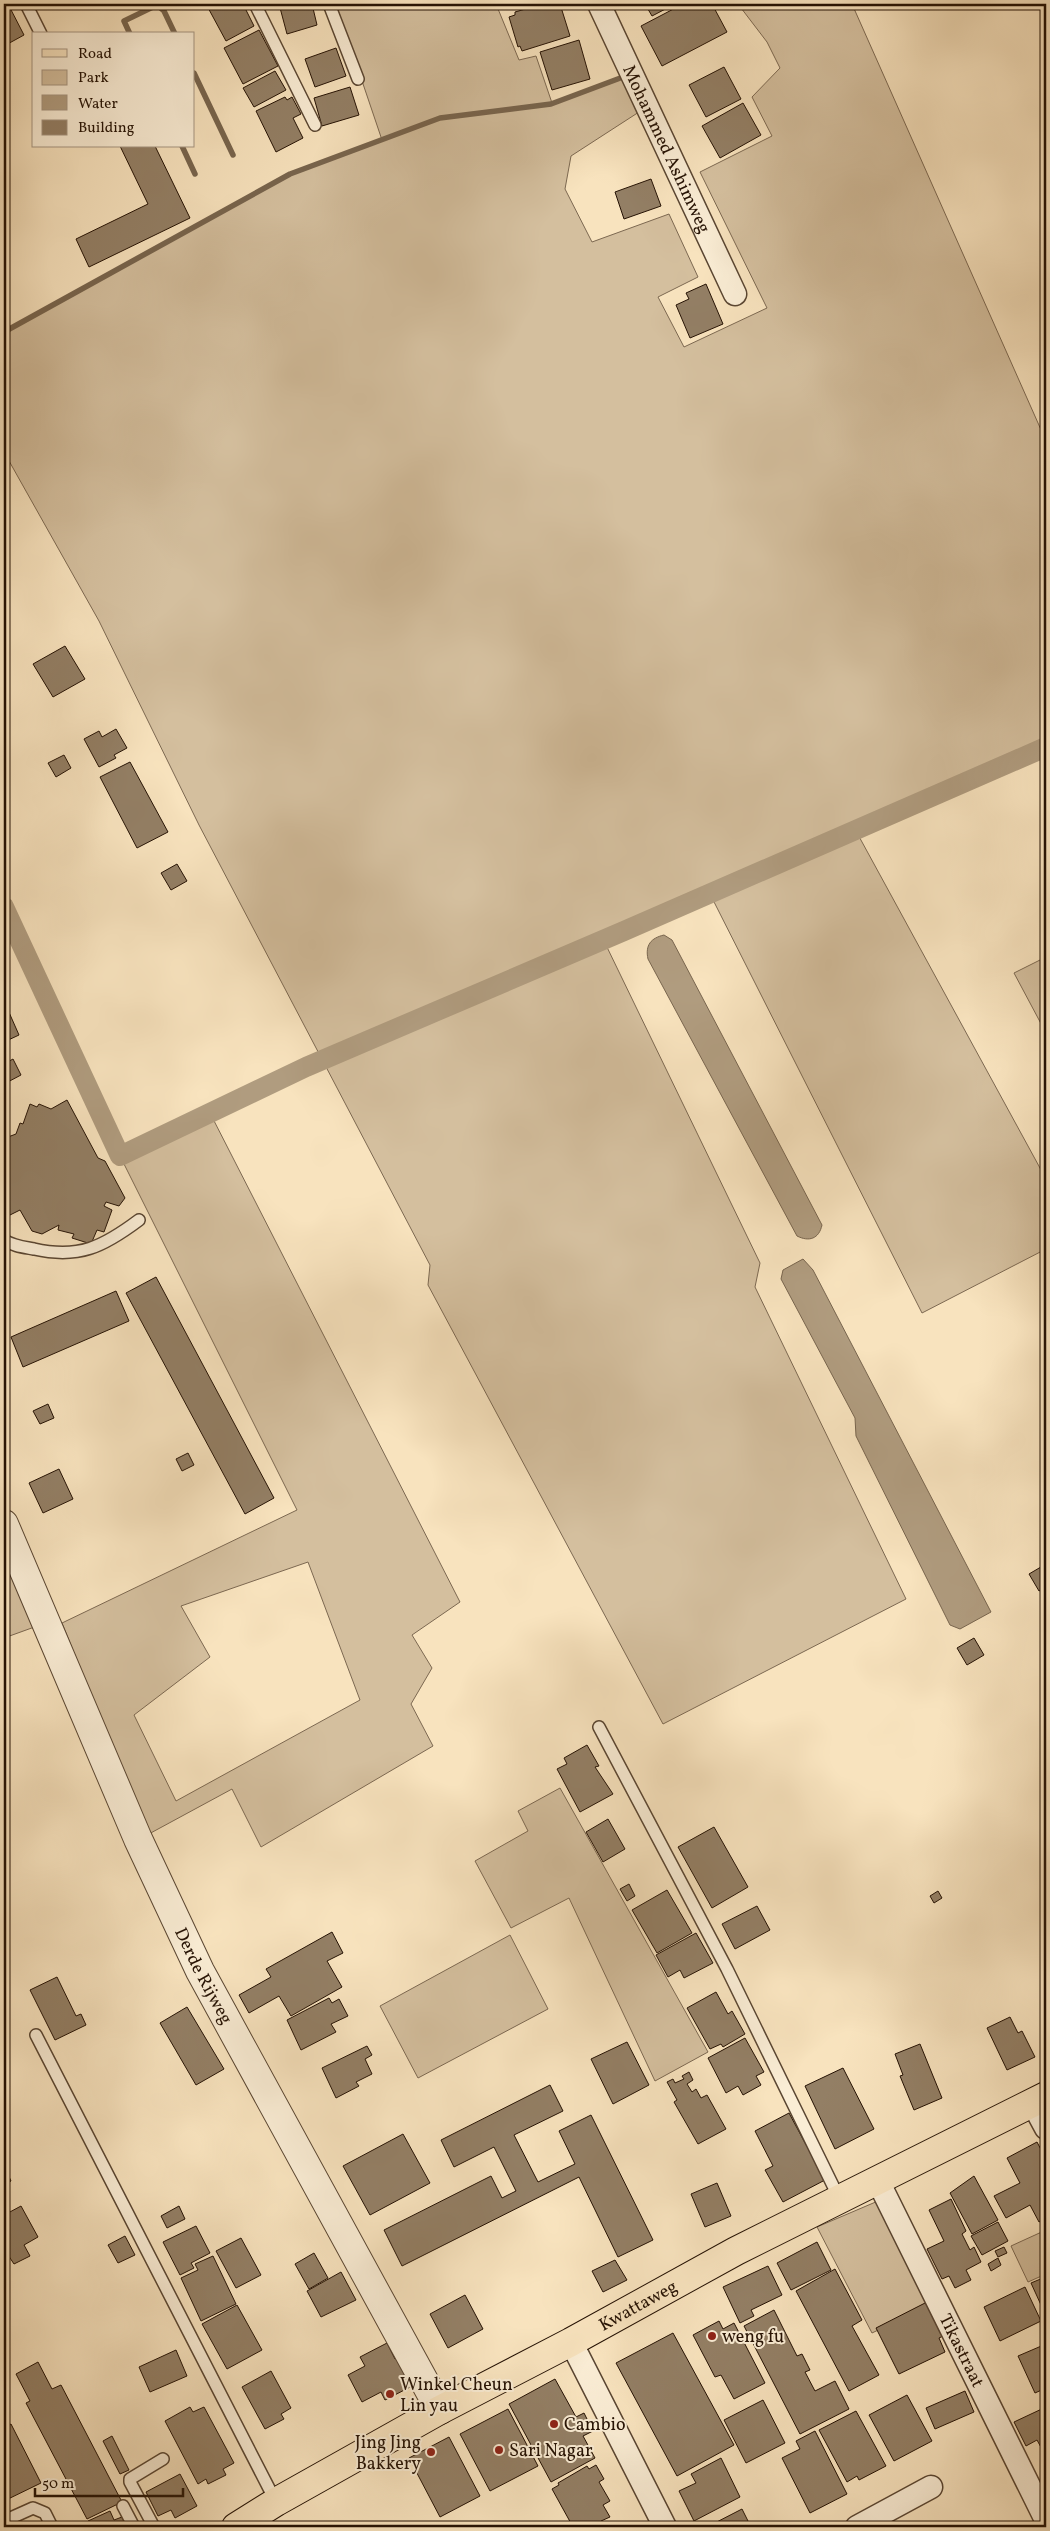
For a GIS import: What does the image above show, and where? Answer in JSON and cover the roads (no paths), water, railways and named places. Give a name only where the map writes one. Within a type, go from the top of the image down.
[{"type":"main road","name":"Kwattaweg","points":[[236,2527],[276,2502],[440,2410],[571,2342],[744,2247],[1039,2099]]},
{"type":"street","name":"Mohammed Ashimweg","points":[[599,4],[735,294]]},
{"type":"street","name":"Derde Rijweg","points":[[4,1524],[138,1839],[200,1970],[440,2410]]},
{"type":"street","points":[[1039,2099],[1046,2128]]},
{"type":"street","name":"Tikastraat","points":[[878,2181],[1046,2520]]},
{"type":"street","points":[[571,2342],[665,2527]]},
{"type":"street","points":[[857,2527],[930,2487]]},
{"type":"lane","points":[[26,4],[40,32]]},
{"type":"lane","points":[[255,4],[315,125]]},
{"type":"lane","points":[[329,4],[358,79]]},
{"type":"lane","points":[[4,1240],[10,1244],[39,1250],[72,1254],[105,1243],[139,1220]]},
{"type":"lane","points":[[599,1727],[727,1969],[840,2200]]},
{"type":"lane","points":[[36,2035],[276,2502]]},
{"type":"lane","points":[[154,2527],[130,2482],[130,2478],[163,2459]]},
{"type":"lane","points":[[123,2506],[134,2527]]},
{"type":"lane","points":[[4,2522],[33,2508],[45,2513],[52,2527]]},
{"type":"water","points":[[664,935],[672,940],[822,1225],[819,1233],[813,1238],[806,1239],[797,1236],[648,959],[647,950],[652,940]]},
{"type":"water","points":[[803,1259],[813,1270],[991,1612],[960,1629],[950,1625],[856,1436],[855,1418],[781,1279],[783,1270]]},
{"type":"waterway","points":[[129,32],[124,21],[157,5],[164,11],[174,32]]},
{"type":"waterway","points":[[195,75],[233,155]]},
{"type":"waterway","points":[[4,332],[290,174],[440,118],[551,104],[623,77]]},
{"type":"waterway","points":[[183,148],[195,174]]},
{"type":"waterway","points":[[4,907],[120,1156],[306,1067],[1046,747]]},
{"type":"place","name":"weng fu","points":[[712,2336]]},
{"type":"place","name":"Winkel Cheun Lin yau","points":[[390,2394]]},
{"type":"place","name":"Cambio","points":[[554,2424]]},
{"type":"place","name":"Sari Nagar","points":[[499,2450]]},
{"type":"place","name":"Jing Jing Bakkery","points":[[431,2452]]}]
